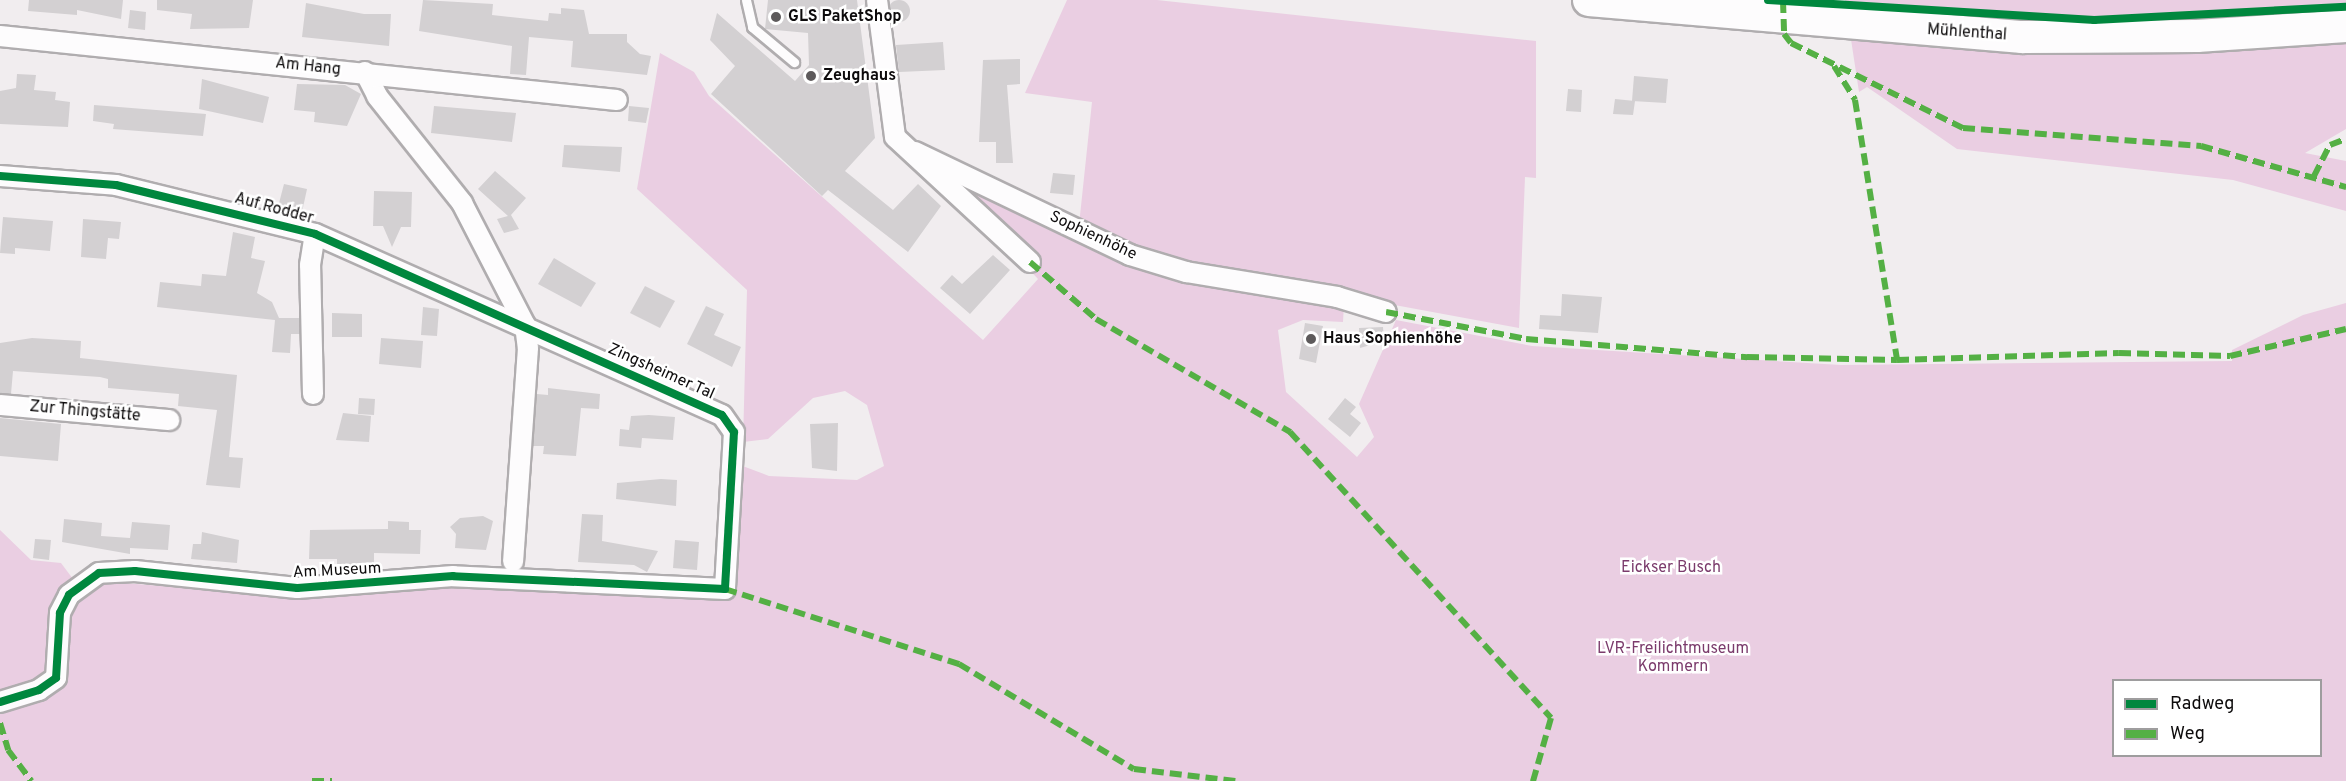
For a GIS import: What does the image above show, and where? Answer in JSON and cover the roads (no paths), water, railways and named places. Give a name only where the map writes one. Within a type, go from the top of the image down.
[{"type":"main road","name":"Mühlenthal","points":[[1589,0],[2022,37],[2197,36],[2346,26]]},
{"type":"street","points":[[877,0],[887,108],[895,137],[915,152],[946,190],[1030,262]]},
{"type":"street","name":"Am Hang","points":[[0,36],[365,72],[616,100]]},
{"type":"street","points":[[365,72],[377,96],[462,203],[525,325],[528,348],[513,561]]},
{"type":"street","name":"Sophienhöhe","points":[[915,152],[1130,255],[1186,272],[1337,297],[1386,312]]},
{"type":"street","name":"Auf Rodder","points":[[0,176],[116,185],[315,234],[525,325]]},
{"type":"street","points":[[313,394],[310,265],[315,234]]},
{"type":"street","name":"Zingsheimer Tal","points":[[525,325],[722,415],[735,432],[725,589]]},
{"type":"street","name":"Zur Thingstätte","points":[[0,405],[170,420]]},
{"type":"street","name":"Am Museum","points":[[0,702],[39,690],[56,678],[60,613],[69,595],[99,573],[135,571],[297,588],[453,576],[725,589]]},
{"type":"lane","points":[[746,0],[752,27],[794,62]]},
{"type":"place","name":"GLS PaketShop","points":[[776,17]]},
{"type":"place","name":"Zeughaus","points":[[811,76]]},
{"type":"place","name":"Haus Sophienhöhe","points":[[1311,339]]},
{"type":"park label","name":"Eickser Busch","points":[[1671,568]]},
{"type":"park label","name":"LVR-Freilichtmuseum Kommern","points":[[1673,658]]}]
